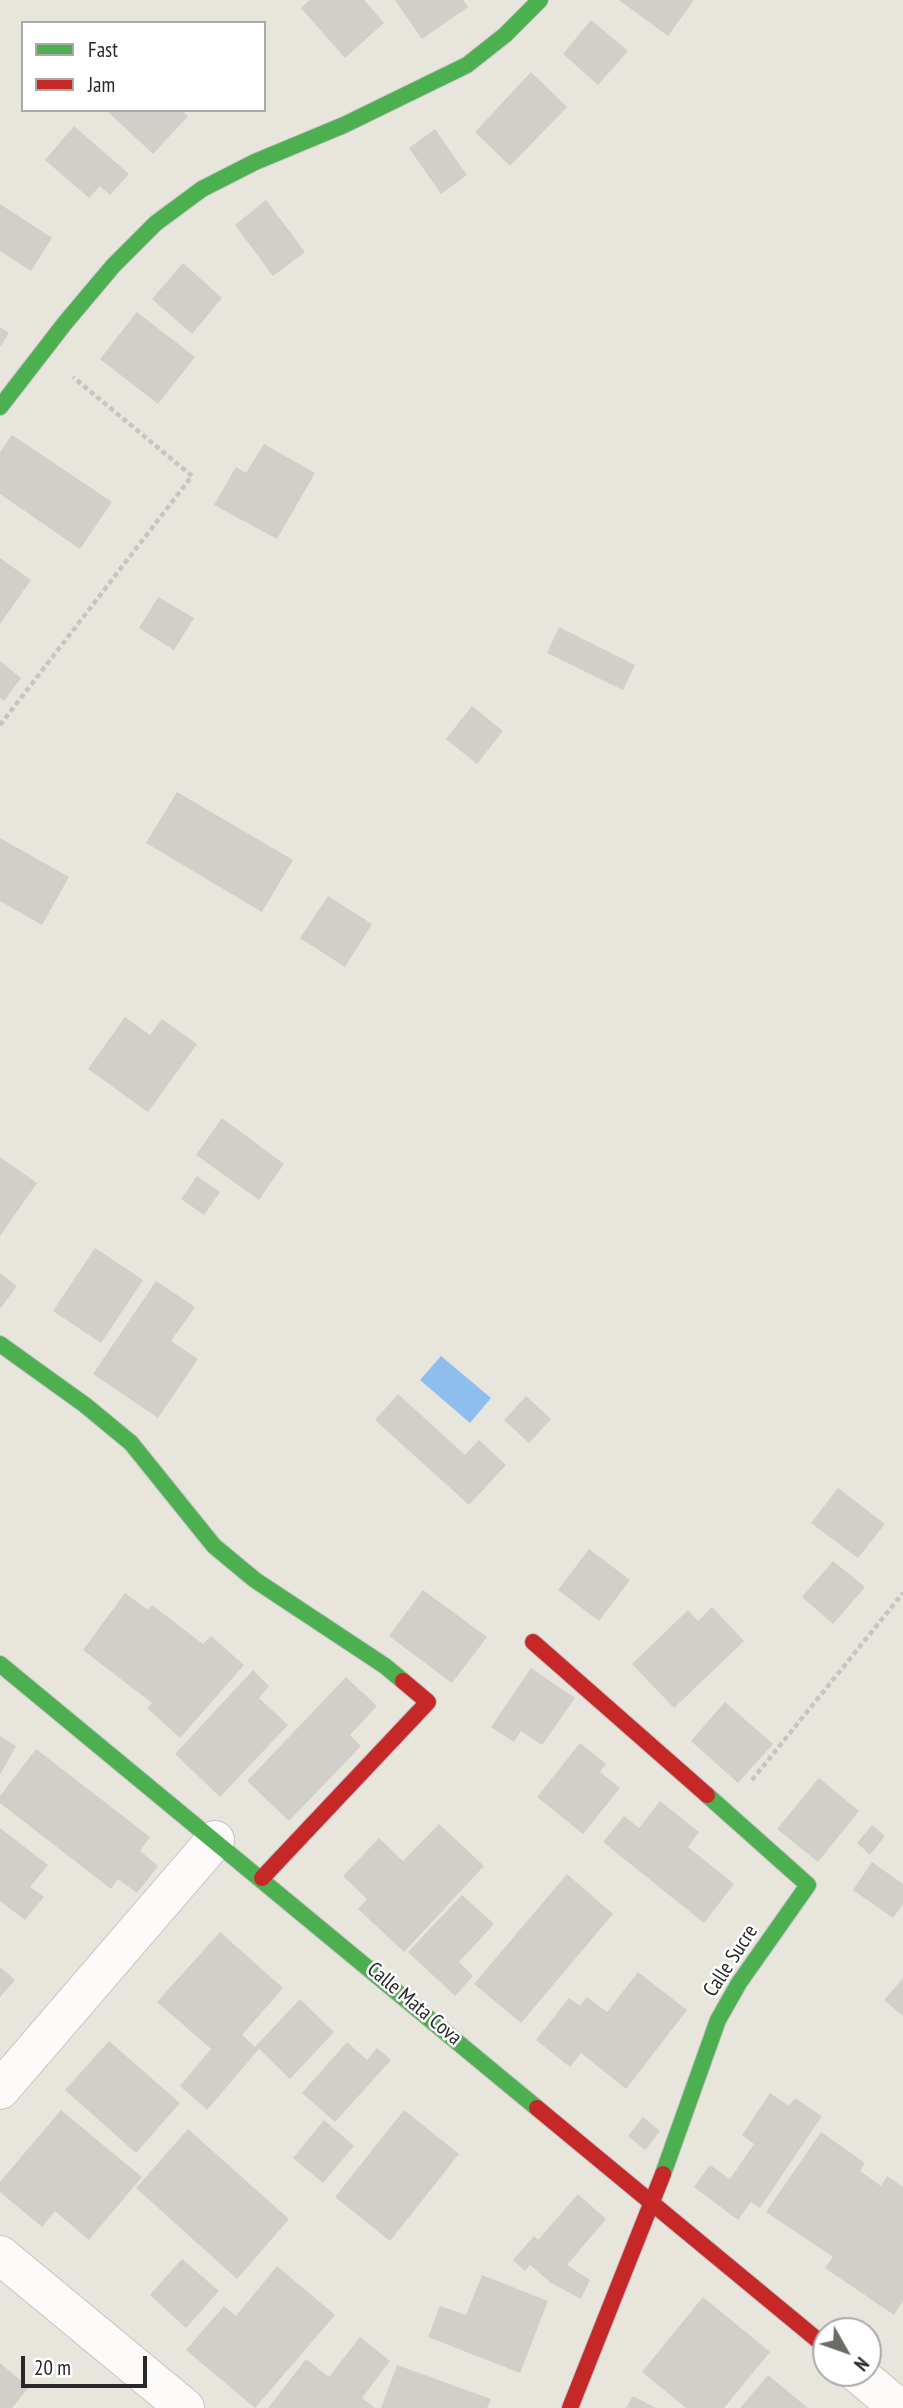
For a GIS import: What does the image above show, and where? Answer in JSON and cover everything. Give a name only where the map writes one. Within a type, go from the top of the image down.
[{"type":"street","points":[[0,407],[113,265],[156,223],[202,189],[255,162],[355,120],[467,65],[505,35],[540,0]]},
{"type":"street","points":[[0,1344],[85,1405],[131,1443],[214,1546],[245,1572],[385,1666],[428,1702],[261,1878]]},
{"type":"street","name":"Calle Sucre","points":[[533,1642],[808,1885],[738,1983],[718,2020],[653,2202],[570,2408]]},
{"type":"street","name":"Calle Mata Cova","points":[[0,1664],[812,2335]]},
{"type":"street","points":[[0,2090],[215,1840]]},
{"type":"street","points":[[0,2255],[185,2408]]},
{"type":"street","points":[[874,2387],[899,2408]]},
{"type":"path","points":[[0,725],[192,476],[43,351]]},
{"type":"path","points":[[726,1812],[903,1592]]},
{"type":"water","points":[[441,1356],[491,1398],[470,1423],[420,1380]]},
{"type":"building","points":[[310,0],[364,0],[384,23],[345,58],[301,8]]},
{"type":"building","points":[[395,0],[463,0],[468,7],[422,39]]},
{"type":"building","points":[[619,0],[694,0],[668,36]]},
{"type":"building","points":[[591,20],[628,51],[598,85],[563,54]]},
{"type":"building","points":[[531,72],[567,107],[510,166],[475,132]]},
{"type":"building","points":[[108,112],[183,112],[188,116],[153,154]]},
{"type":"building","points":[[74,126],[129,174],[110,195],[100,186],[89,198],[45,160]]},
{"type":"building","points":[[435,129],[467,175],[441,194],[409,148]]},
{"type":"building","points":[[266,200],[305,252],[273,276],[235,225]]},
{"type":"building","points":[[0,204],[52,238],[31,271],[0,251]]},
{"type":"building","points":[[183,263],[222,298],[192,334],[152,299]]},
{"type":"building","points":[[137,312],[195,357],[158,404],[100,359]]},
{"type":"building","points":[[0,327],[9,333],[0,347]]},
{"type":"building","points":[[12,435],[112,502],[80,549],[0,494],[0,452]]},
{"type":"building","points":[[264,444],[315,473],[277,539],[214,505],[236,467],[246,473]]},
{"type":"building","points":[[0,558],[31,580],[0,624]]},
{"type":"building","points":[[158,597],[194,618],[174,650],[139,628]]},
{"type":"building","points":[[559,627],[635,665],[623,690],[547,653]]},
{"type":"building","points":[[0,661],[21,678],[4,701],[0,698]]},
{"type":"building","points":[[472,706],[503,731],[477,764],[446,739]]},
{"type":"building","points":[[177,792],[293,860],[262,912],[146,843]]},
{"type":"building","points":[[0,838],[69,877],[42,925],[0,901]]},
{"type":"building","points":[[328,896],[372,924],[345,967],[300,938]]},
{"type":"building","points":[[125,1017],[150,1035],[162,1019],[197,1044],[148,1112],[88,1069]]},
{"type":"building","points":[[222,1118],[284,1164],[259,1200],[196,1155]]},
{"type":"building","points":[[0,1157],[37,1183],[0,1236]]},
{"type":"building","points":[[197,1176],[220,1192],[204,1215],[181,1199]]},
{"type":"building","points":[[95,1248],[143,1280],[101,1343],[53,1311]]},
{"type":"building","points":[[0,1273],[17,1286],[0,1309]]},
{"type":"building","points":[[156,1281],[195,1307],[171,1341],[198,1359],[158,1418],[93,1374]]},
{"type":"building","points":[[398,1394],[465,1455],[479,1440],[506,1465],[469,1505],[375,1420]]},
{"type":"building","points":[[526,1396],[551,1419],[529,1443],[504,1420]]},
{"type":"building","points":[[838,1488],[885,1524],[858,1558],[811,1523]]},
{"type":"building","points":[[589,1549],[630,1580],[599,1621],[558,1590]]},
{"type":"building","points":[[833,1561],[865,1587],[833,1624],[802,1597]]},
{"type":"building","points":[[423,1590],[487,1637],[452,1683],[389,1636]]},
{"type":"building","points":[[125,1593],[148,1610],[152,1605],[203,1644],[211,1636],[244,1665],[180,1738],[147,1708],[152,1703],[83,1650]]},
{"type":"building","points":[[712,1607],[744,1641],[674,1708],[632,1664],[688,1610],[698,1621]]},
{"type":"building","points":[[531,1668],[575,1698],[542,1745],[521,1731],[514,1742],[491,1727]]},
{"type":"building","points":[[253,1670],[269,1686],[259,1698],[288,1725],[220,1797],[175,1754]]},
{"type":"building","points":[[346,1677],[377,1706],[350,1735],[361,1746],[289,1821],[247,1781]]},
{"type":"building","points":[[725,1702],[773,1744],[738,1783],[691,1741]]},
{"type":"building","points":[[0,1736],[16,1746],[0,1775]]},
{"type":"building","points":[[580,1743],[606,1764],[600,1772],[620,1788],[583,1834],[537,1797]]},
{"type":"building","points":[[36,1749],[150,1837],[140,1851],[158,1866],[137,1893],[118,1879],[111,1889],[0,1803],[0,1796]]},
{"type":"building","points":[[819,1778],[859,1811],[818,1862],[777,1829]]},
{"type":"building","points":[[660,1801],[699,1832],[688,1847],[734,1884],[704,1923],[603,1842],[624,1816],[639,1828]]},
{"type":"building","points":[[439,1824],[484,1866],[404,1952],[358,1909],[367,1899],[343,1876],[379,1838],[403,1861]]},
{"type":"building","points":[[872,1825],[885,1836],[870,1855],[857,1843]]},
{"type":"building","points":[[0,1828],[48,1865],[30,1887],[44,1897],[25,1920],[0,1901]]},
{"type":"building","points":[[872,1862],[903,1884],[903,1904],[893,1918],[853,1890]]},
{"type":"building","points":[[567,1874],[613,1914],[521,2023],[474,1984]]},
{"type":"building","points":[[462,1895],[494,1924],[459,1962],[473,1976],[455,1996],[408,1952]]},
{"type":"building","points":[[220,1932],[283,1988],[242,2035],[255,2047],[300,1999],[334,2032],[290,2079],[259,2049],[207,2110],[180,2086],[211,2049],[157,2002]]},
{"type":"building","points":[[0,1967],[15,1980],[0,1997]]},
{"type":"building","points":[[638,1972],[687,2010],[626,2089],[581,2053],[570,2067],[536,2040],[569,1998],[580,2006],[587,1997],[607,2012]]},
{"type":"building","points":[[903,1978],[903,2016],[884,2000]]},
{"type":"building","points":[[109,2041],[180,2103],[136,2153],[65,2090]]},
{"type":"building","points":[[347,2042],[367,2060],[377,2048],[391,2060],[335,2122],[302,2093]]},
{"type":"building","points":[[770,2093],[789,2106],[795,2098],[822,2116],[760,2208],[751,2202],[738,2220],[694,2187],[710,2165],[730,2179],[754,2144],[742,2135]]},
{"type":"building","points":[[61,2110],[142,2177],[89,2240],[55,2211],[42,2227],[0,2192],[0,2182]]},
{"type":"building","points":[[404,2110],[459,2154],[390,2241],[335,2197]]},
{"type":"building","points":[[643,2117],[660,2131],[645,2150],[628,2136]]},
{"type":"building","points":[[324,2120],[354,2146],[323,2183],[293,2158]]},
{"type":"building","points":[[188,2129],[289,2219],[237,2279],[136,2188]]},
{"type":"building","points":[[821,2132],[865,2163],[860,2171],[881,2186],[887,2176],[903,2187],[903,2301],[894,2315],[825,2268],[833,2257],[766,2212]]},
{"type":"building","points":[[578,2194],[606,2219],[567,2265],[590,2280],[581,2299],[551,2283],[530,2265],[525,2271],[513,2260],[534,2236],[538,2240]]},
{"type":"building","points":[[182,2259],[219,2291],[186,2328],[150,2295]]},
{"type":"building","points":[[277,2266],[335,2315],[255,2408],[186,2350],[224,2306],[236,2316]]},
{"type":"building","points":[[482,2275],[548,2301],[520,2373],[428,2337],[440,2306],[466,2315]]},
{"type":"building","points":[[703,2297],[770,2352],[724,2408],[686,2408],[642,2372]]},
{"type":"building","points":[[360,2337],[390,2361],[362,2398],[375,2408],[268,2408],[306,2359],[329,2377]]},
{"type":"building","points":[[0,2363],[29,2387],[12,2408],[0,2408]]},
{"type":"building","points":[[397,2365],[491,2399],[487,2408],[381,2408]]},
{"type":"building","points":[[768,2375],[808,2408],[740,2408]]},
{"type":"building","points":[[633,2396],[656,2408],[626,2408]]},
{"type":"traffic: fast","points":[[0,407],[113,266],[156,223],[202,189],[255,162],[344,125],[467,65],[505,35],[540,0]]},
{"type":"traffic: fast","points":[[0,1344],[85,1405],[131,1443],[214,1546],[255,1580],[385,1666],[403,1681]]},
{"type":"traffic: fast","points":[[0,1664],[537,2108]]},
{"type":"traffic: fast","points":[[663,2174],[718,2020],[739,1983],[808,1885],[707,1795]]},
{"type":"traffic: jam","points":[[533,1642],[707,1795]]},
{"type":"traffic: jam","points":[[262,1878],[428,1702],[403,1681]]},
{"type":"traffic: jam","points":[[537,2108],[812,2335]]},
{"type":"traffic: jam","points":[[570,2408],[663,2174]]}]
